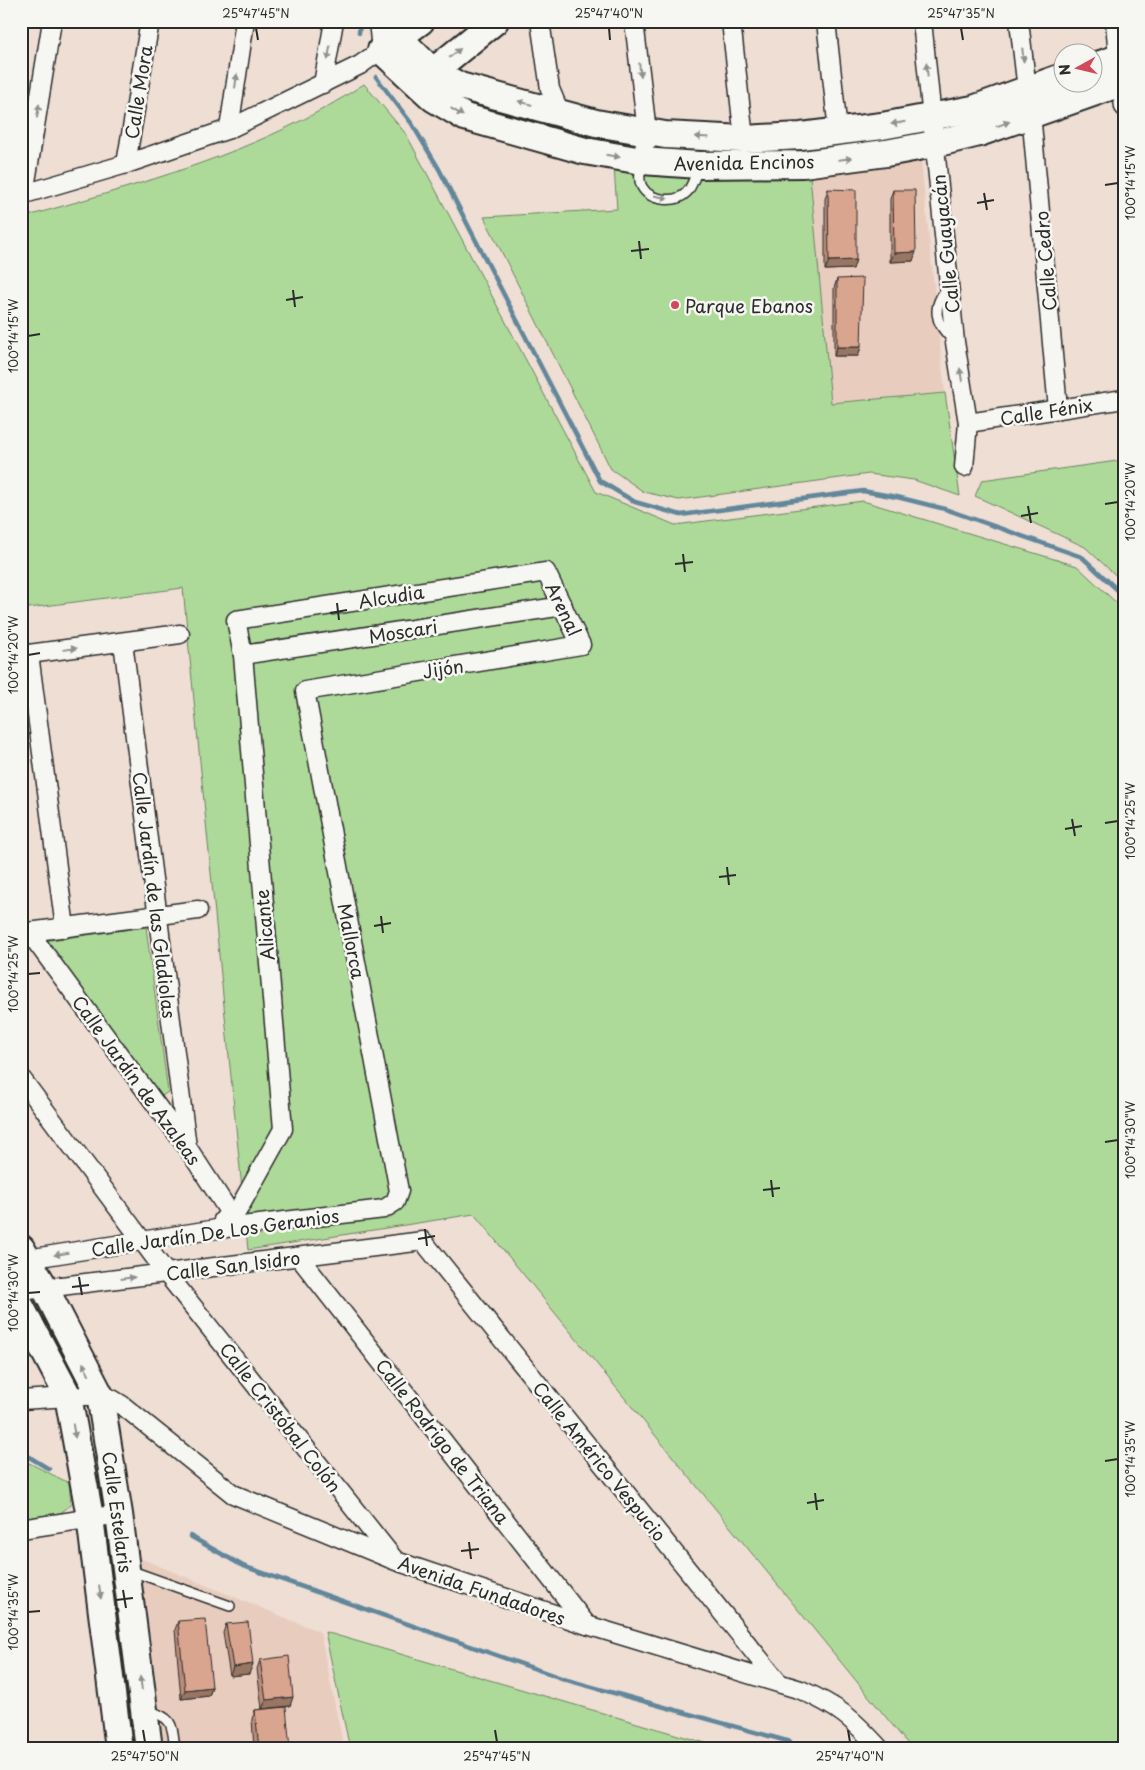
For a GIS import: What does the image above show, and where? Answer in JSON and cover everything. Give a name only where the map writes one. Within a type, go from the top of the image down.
[{"type":"street","points":[[52,21],[23,194],[126,164],[229,129],[360,65],[384,35],[422,21]]},
{"type":"street","name":"Calle Mora","points":[[126,164],[150,21]]},
{"type":"street","points":[[229,129],[244,21]]},
{"type":"street","points":[[323,84],[334,21]]},
{"type":"street","points":[[425,78],[495,21]]},
{"type":"street","points":[[540,21],[550,89],[560,113]]},
{"type":"street","points":[[634,21],[647,132],[642,161]]},
{"type":"street","points":[[731,21],[744,139]]},
{"type":"street","points":[[826,21],[838,131]]},
{"type":"street","name":"Calle Guayacán","points":[[922,21],[956,342],[968,423],[964,467]]},
{"type":"street","name":"Calle Cedro","points":[[1019,21],[1029,101],[1058,409]]},
{"type":"street","points":[[1102,70],[1122,77],[1115,21]]},
{"type":"street","name":"Avenida Encinos","points":[[384,35],[425,78],[433,98],[465,117],[585,151],[642,161],[699,165],[803,164],[886,153],[979,133],[1052,84]]},
{"type":"street","name":"Avenida Encinos","points":[[425,78],[596,123],[647,132],[744,139],[838,131],[932,118],[973,109],[1029,101],[1122,77]]},
{"type":"street","name":"Calle Fénix","points":[[968,423],[1124,399]]},
{"type":"street","name":"Arenal","points":[[546,572],[581,645]]},
{"type":"street","name":"Alcudia","points":[[236,620],[546,572]]},
{"type":"street","name":"Moscari","points":[[243,655],[563,606]]},
{"type":"street","name":"Alicante","points":[[230,1213],[238,1210],[283,1129],[275,1061],[243,655],[236,620]]},
{"type":"street","points":[[65,928],[25,655],[180,634]]},
{"type":"street","name":"Calle Jardín de las Gladiolas","points":[[123,642],[188,1147]]},
{"type":"street","name":"Jijón","points":[[305,691],[581,645]]},
{"type":"street","name":"Mallorca","points":[[305,691],[399,1191]]},
{"type":"street","points":[[25,933],[198,910]]},
{"type":"street","name":"Calle Jardín de Azaleas","points":[[25,933],[188,1147],[230,1213]]},
{"type":"street","name":"Calle Cristóbal Colón","points":[[21,1078],[167,1274],[396,1561]]},
{"type":"street","name":"Calle Jardín De Los Geranios","points":[[24,1256],[144,1241],[217,1229],[384,1209],[395,1202],[399,1191]]},
{"type":"street","points":[[217,1229],[230,1213]]},
{"type":"street","name":"Calle San Isidro","points":[[33,1289],[167,1274],[421,1240]]},
{"type":"street","name":"Calle Américo Vespucio","points":[[421,1240],[778,1682]]},
{"type":"street","name":"Calle Estelaris","points":[[24,1256],[33,1289],[100,1395],[119,1514],[149,1749]]},
{"type":"street","name":"Calle Rodrigo de Triana","points":[[299,1256],[587,1625]]},
{"type":"street","name":"Calle Estelaris","points":[[21,1307],[68,1396],[90,1517],[119,1749]]},
{"type":"street","points":[[21,1400],[100,1395]]},
{"type":"street","name":"Avenida Fundadores","points":[[100,1395],[122,1405],[233,1494],[396,1561],[587,1625],[778,1682],[826,1702],[851,1717],[880,1749]]},
{"type":"street","points":[[21,1529],[119,1514]]},
{"type":"lane","points":[[642,161],[639,175],[642,187],[650,195],[661,199],[676,199],[686,194],[699,165]]},
{"type":"lane","points":[[126,1569],[230,1606]]},
{"type":"lane","points":[[144,1709],[167,1717],[172,1726],[175,1749]]},
{"type":"shaded area","points":[[921,161],[945,393],[831,403],[810,176]]},
{"type":"shaded area","points":[[137,1557],[320,1632],[344,1749],[160,1749]]},
{"type":"green space","points":[[364,84],[406,134],[596,492],[675,525],[863,501],[1077,566],[1124,610],[1124,1749],[912,1749],[474,1214],[248,1250],[183,588],[21,609],[21,218],[154,179],[241,148],[325,108]]},
{"type":"green space","name":"Parque Ebanos","points":[[614,168],[810,176],[831,403],[945,393],[960,496],[914,480],[869,474],[679,500],[644,492],[611,469],[484,217],[617,209]]},
{"type":"green space","points":[[1124,460],[1124,583],[1085,547],[975,496],[982,480]]},
{"type":"green space","points":[[146,927],[168,1092],[159,1098],[43,941]]},
{"type":"green space","points":[[49,1316],[79,1377],[72,1380],[43,1320]]},
{"type":"green space","points":[[98,1457],[108,1508],[99,1508],[91,1458]]},
{"type":"green space","points":[[21,1459],[69,1483],[71,1505],[59,1514],[21,1520]]},
{"type":"green space","points":[[115,1574],[137,1749],[128,1749],[105,1576]]},
{"type":"green space","points":[[325,1632],[726,1749],[350,1749]]},
{"type":"building","points":[[828,189],[856,190],[856,260],[829,261]]},
{"type":"building","points":[[893,190],[915,190],[916,252],[894,253]]},
{"type":"building","points":[[863,278],[861,347],[837,347],[837,279]]},
{"type":"building","points":[[205,1619],[212,1687],[185,1690],[178,1621]]},
{"type":"building","points":[[248,1622],[253,1664],[233,1667],[226,1624]]},
{"type":"building","points":[[289,1656],[293,1697],[266,1700],[260,1660]]},
{"type":"building","points":[[286,1707],[290,1749],[259,1749],[255,1710]]},
{"type":"building","points":[[222,1746],[223,1749],[202,1749]]},
{"type":"waterway","points":[[359,33],[360,21]]},
{"type":"waterway","points":[[376,77],[412,124],[439,169],[600,481],[635,502],[681,515],[863,491],[897,497],[945,509],[1082,557],[1124,596]]},
{"type":"waterway","points":[[21,1452],[49,1469]]},
{"type":"waterway","points":[[190,1536],[243,1566],[567,1680],[787,1741],[801,1749]]},
{"type":"place","name":"Parque Ebanos","points":[[675,305]]}]
